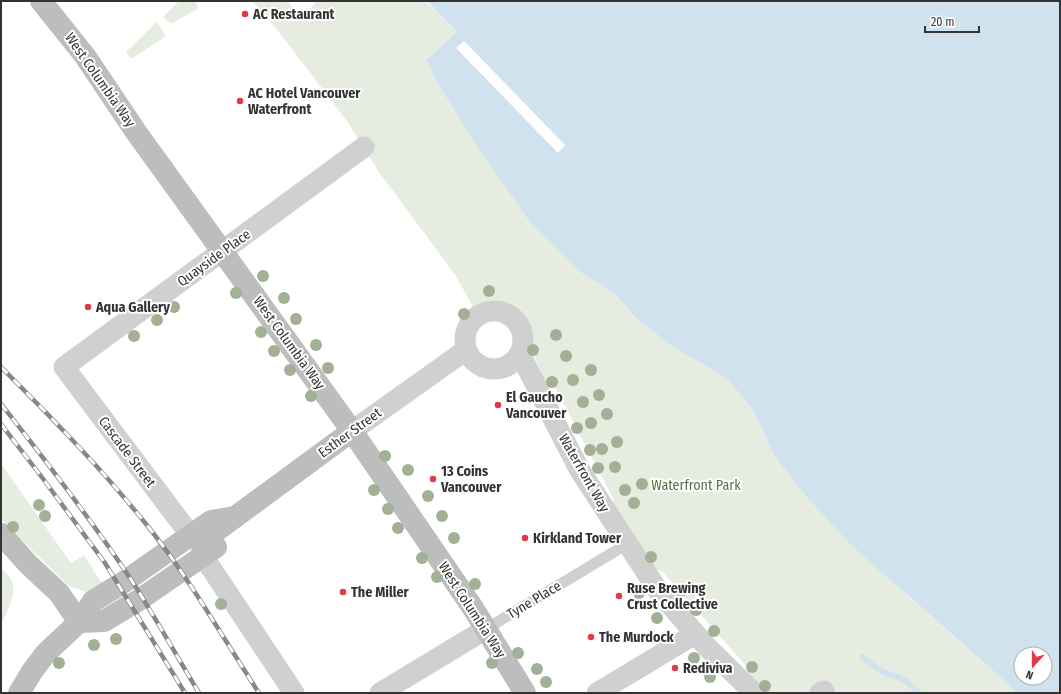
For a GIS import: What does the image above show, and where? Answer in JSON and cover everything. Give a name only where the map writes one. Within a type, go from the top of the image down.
[{"type":"street","name":"West Columbia Way","points":[[41,1],[80,50],[136,132],[352,431],[486,629],[525,693]]},
{"type":"street","name":"Quayside Place","points":[[64,367],[223,252],[364,147]]},
{"type":"street","points":[[495,311],[505,313],[513,318],[523,335],[523,345],[520,354],[514,362],[506,367],[496,370],[486,369],[478,365],[470,358],[466,350],[464,340],[470,323],[477,316],[495,311]]},
{"type":"street","name":"Esther Street","points":[[19,693],[33,670],[46,653],[79,622],[93,601],[211,521],[235,517],[466,350]]},
{"type":"street","name":"Waterfront Way","points":[[520,354],[578,469],[659,592],[695,634],[754,693]]},
{"type":"street","name":"Cascade Street","points":[[64,367],[191,536]]},
{"type":"street","points":[[235,517],[205,541],[202,550],[203,556],[294,693]]},
{"type":"street","points":[[1,534],[28,564],[59,593],[79,622],[104,621],[203,556]]},
{"type":"street","name":"Tyne Place","points":[[380,693],[486,629]]},
{"type":"street","points":[[597,693],[695,634]]},
{"type":"lane","name":"Tyne Place","points":[[486,629],[627,544]]},
{"type":"green space","points":[[179,1],[194,1],[199,8],[171,24],[163,17]]},
{"type":"green space","name":"Waterfront Park","points":[[252,1],[287,1],[302,16],[318,1],[426,1],[457,32],[426,60],[441,89],[478,148],[529,221],[618,297],[634,316],[670,345],[726,378],[752,408],[774,455],[909,597],[1008,684],[1016,693],[767,693],[749,677],[746,666],[663,572],[651,567],[613,510],[614,500],[556,389],[546,383],[532,351],[529,335],[524,322],[516,312],[503,305],[490,304],[474,309],[456,276],[379,172],[347,121],[279,32]]},
{"type":"green space","points":[[157,22],[166,36],[131,59],[126,52]]},
{"type":"green space","points":[[1,464],[71,563],[84,555],[104,587],[86,592],[69,586],[7,526],[1,518]]},
{"type":"green space","points":[[1,569],[7,574],[13,583],[14,589],[11,602],[1,625]]},
{"type":"water","points":[[427,1],[1060,1],[1060,693],[1016,693],[1008,684],[852,546],[807,497],[774,455],[752,408],[726,378],[670,345],[634,316],[618,297],[582,273],[529,221],[478,148],[441,89],[426,60],[457,32]]},
{"type":"pier","points":[[464,41],[565,145],[558,153],[456,48]]},
{"type":"waterway","points":[[862,657],[881,671],[905,680],[919,693]]},
{"type":"railway","points":[[1,367],[96,466],[150,529],[193,589],[259,693]]},
{"type":"railway","points":[[1,404],[35,447],[115,556],[148,606],[199,693]]},
{"type":"railway","points":[[1,424],[105,563],[185,693]]},
{"type":"place","name":"AC Restaurant","points":[[245,14]]},
{"type":"place","name":"AC Hotel Vancouver Waterfront","points":[[240,101]]},
{"type":"place","name":"Aqua Gallery","points":[[88,307]]},
{"type":"place","name":"El Gaucho Vancouver","points":[[498,405]]},
{"type":"place","name":"13 Coins Vancouver","points":[[433,479]]},
{"type":"place","name":"Kirkland Tower","points":[[525,538]]},
{"type":"place","name":"The Miller","points":[[343,592]]},
{"type":"place","name":"Ruse Brewing Crust Collective","points":[[619,596]]},
{"type":"place","name":"The Murdock","points":[[591,637]]},
{"type":"place","name":"Rediviva","points":[[675,668]]}]
